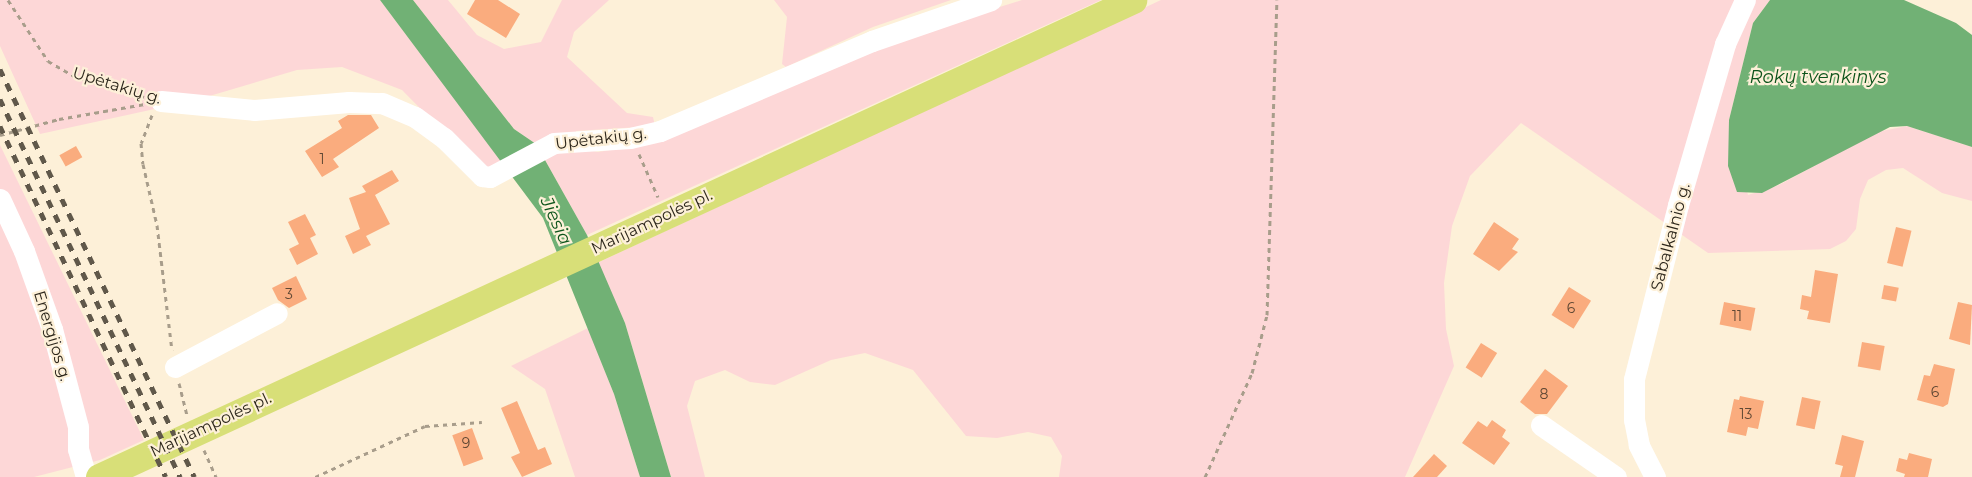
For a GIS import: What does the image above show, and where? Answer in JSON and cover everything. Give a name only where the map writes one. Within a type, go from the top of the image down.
[{"type":"main road","name":"Marijampolės pl.","points":[[97,476],[485,299],[663,208],[1133,0]]},
{"type":"street","name":"Upėtakių g.","points":[[161,101],[254,110],[349,102],[382,104],[415,117],[444,138],[482,176],[501,172],[535,151],[554,143],[630,138],[660,131],[872,41],[991,0]]},
{"type":"street","name":"Sabalkalnio g.","points":[[1654,477],[1639,445],[1634,420],[1634,379],[1678,205],[1725,44],[1745,0]]},
{"type":"street","name":"Energijos g.","points":[[0,199],[24,251],[52,329],[78,427],[78,450],[97,476]]},
{"type":"street","points":[[175,367],[277,313]]},
{"type":"street","points":[[1541,424],[1616,477]]},
{"type":"path","name":"Upėtakių g.","points":[[8,0],[48,61],[74,76],[161,101]]},
{"type":"path","points":[[1205,477],[1252,373],[1267,315],[1277,0]]},
{"type":"path","points":[[0,135],[59,119],[161,101]]},
{"type":"path","points":[[161,101],[145,128],[141,142],[157,225],[175,367],[191,421]]},
{"type":"path","points":[[635,145],[663,208]]},
{"type":"path","points":[[315,477],[425,426],[482,422]]},
{"type":"path","points":[[199,440],[216,477]]},
{"type":"shaded area","points":[[0,0],[380,0],[503,163],[495,169],[477,166],[402,90],[342,67],[297,70],[196,100],[40,134],[0,46]]},
{"type":"shaded area","points":[[413,0],[448,0],[477,35],[504,49],[541,42],[562,0],[609,0],[574,32],[567,57],[627,113],[653,117],[655,126],[576,131],[579,148],[598,152],[622,148],[911,35],[1022,0],[1101,0],[587,235],[536,144],[514,129]]},
{"type":"shaded area","points":[[774,0],[951,0],[873,27],[786,67],[782,64],[787,17]]},
{"type":"shaded area","points":[[1161,0],[1770,0],[1753,23],[1729,120],[1748,195],[1779,185],[1877,132],[1907,126],[1972,147],[1972,201],[1942,193],[1903,168],[1886,170],[1868,180],[1860,199],[1856,229],[1846,241],[1830,249],[1708,253],[1521,123],[1470,176],[1452,226],[1444,283],[1446,329],[1454,366],[1405,477],[1059,477],[1062,456],[1051,437],[1028,432],[997,438],[966,436],[913,370],[865,353],[831,360],[775,385],[750,382],[725,370],[695,381],[687,406],[705,477],[671,477],[625,323],[597,263]]},
{"type":"shaded area","points":[[0,145],[144,440],[100,460],[34,477],[0,477]]},
{"type":"shaded area","points":[[588,328],[614,394],[640,477],[575,477],[545,389],[511,366]]},
{"type":"water","name":"Jiesia","points":[[380,0],[413,0],[514,129],[536,144],[587,235],[625,323],[671,477],[640,477],[614,394],[543,218]]},
{"type":"water","name":"Rokų tvenkinys","points":[[1770,0],[1904,0],[1956,23],[1972,35],[1972,147],[1907,126],[1890,127],[1762,193],[1737,192],[1728,166],[1729,120],[1753,23]]},
{"type":"building","points":[[475,0],[498,0],[520,14],[506,38],[467,14]]},
{"type":"building","points":[[348,115],[371,115],[379,128],[333,159],[339,167],[322,177],[305,151],[342,128],[338,121]]},
{"type":"building","points":[[76,146],[82,157],[66,167],[59,155]]},
{"type":"building","points":[[392,170],[399,181],[375,195],[390,224],[366,236],[371,245],[353,254],[345,236],[360,229],[349,198],[366,192],[362,186]]},
{"type":"building","points":[[305,214],[316,235],[310,238],[318,254],[297,265],[289,249],[299,244],[288,222]]},
{"type":"building","points":[[1494,222],[1519,239],[1512,249],[1518,252],[1499,271],[1473,254]]},
{"type":"building","points":[[1896,227],[1912,231],[1903,267],[1887,263]]},
{"type":"building","points":[[1815,270],[1838,274],[1830,323],[1807,319],[1809,311],[1800,309],[1802,295],[1811,297]]},
{"type":"building","points":[[296,276],[307,299],[289,308],[278,300],[272,288]]},
{"type":"building","points":[[1884,285],[1899,288],[1896,302],[1881,299]]},
{"type":"building","points":[[1569,287],[1591,301],[1574,329],[1552,315]]},
{"type":"building","points":[[1724,302],[1755,308],[1751,331],[1720,325]]},
{"type":"building","points":[[1958,302],[1972,305],[1970,345],[1949,339]]},
{"type":"building","points":[[1862,342],[1885,346],[1880,371],[1858,367]]},
{"type":"building","points":[[1481,343],[1497,353],[1482,378],[1466,368]]},
{"type":"building","points":[[1934,364],[1955,369],[1948,404],[1943,407],[1917,400],[1924,375],[1930,376]]},
{"type":"building","points":[[1545,369],[1568,386],[1547,414],[1535,414],[1520,402]]},
{"type":"building","points":[[1740,396],[1764,401],[1758,429],[1748,427],[1746,436],[1727,432],[1734,399],[1739,400]]},
{"type":"building","points":[[1802,397],[1821,401],[1815,429],[1796,425]]},
{"type":"building","points":[[517,401],[538,450],[545,447],[552,464],[522,477],[511,457],[520,453],[501,408]]},
{"type":"building","points":[[1492,420],[1506,430],[1502,437],[1510,443],[1494,465],[1462,443],[1478,421],[1487,427]]},
{"type":"building","points":[[472,428],[483,459],[464,466],[452,435]]},
{"type":"building","points":[[1842,435],[1864,441],[1855,477],[1840,477],[1843,466],[1835,464]]},
{"type":"building","points":[[1909,453],[1932,459],[1928,477],[1904,477],[1905,474],[1896,471],[1899,458],[1907,460]]},
{"type":"building","points":[[1434,454],[1447,466],[1437,477],[1413,477]]},
{"type":"railway","points":[[0,69],[195,477]]},
{"type":"railway","points":[[0,99],[180,477]]},
{"type":"railway","points":[[0,126],[166,477]]}]
